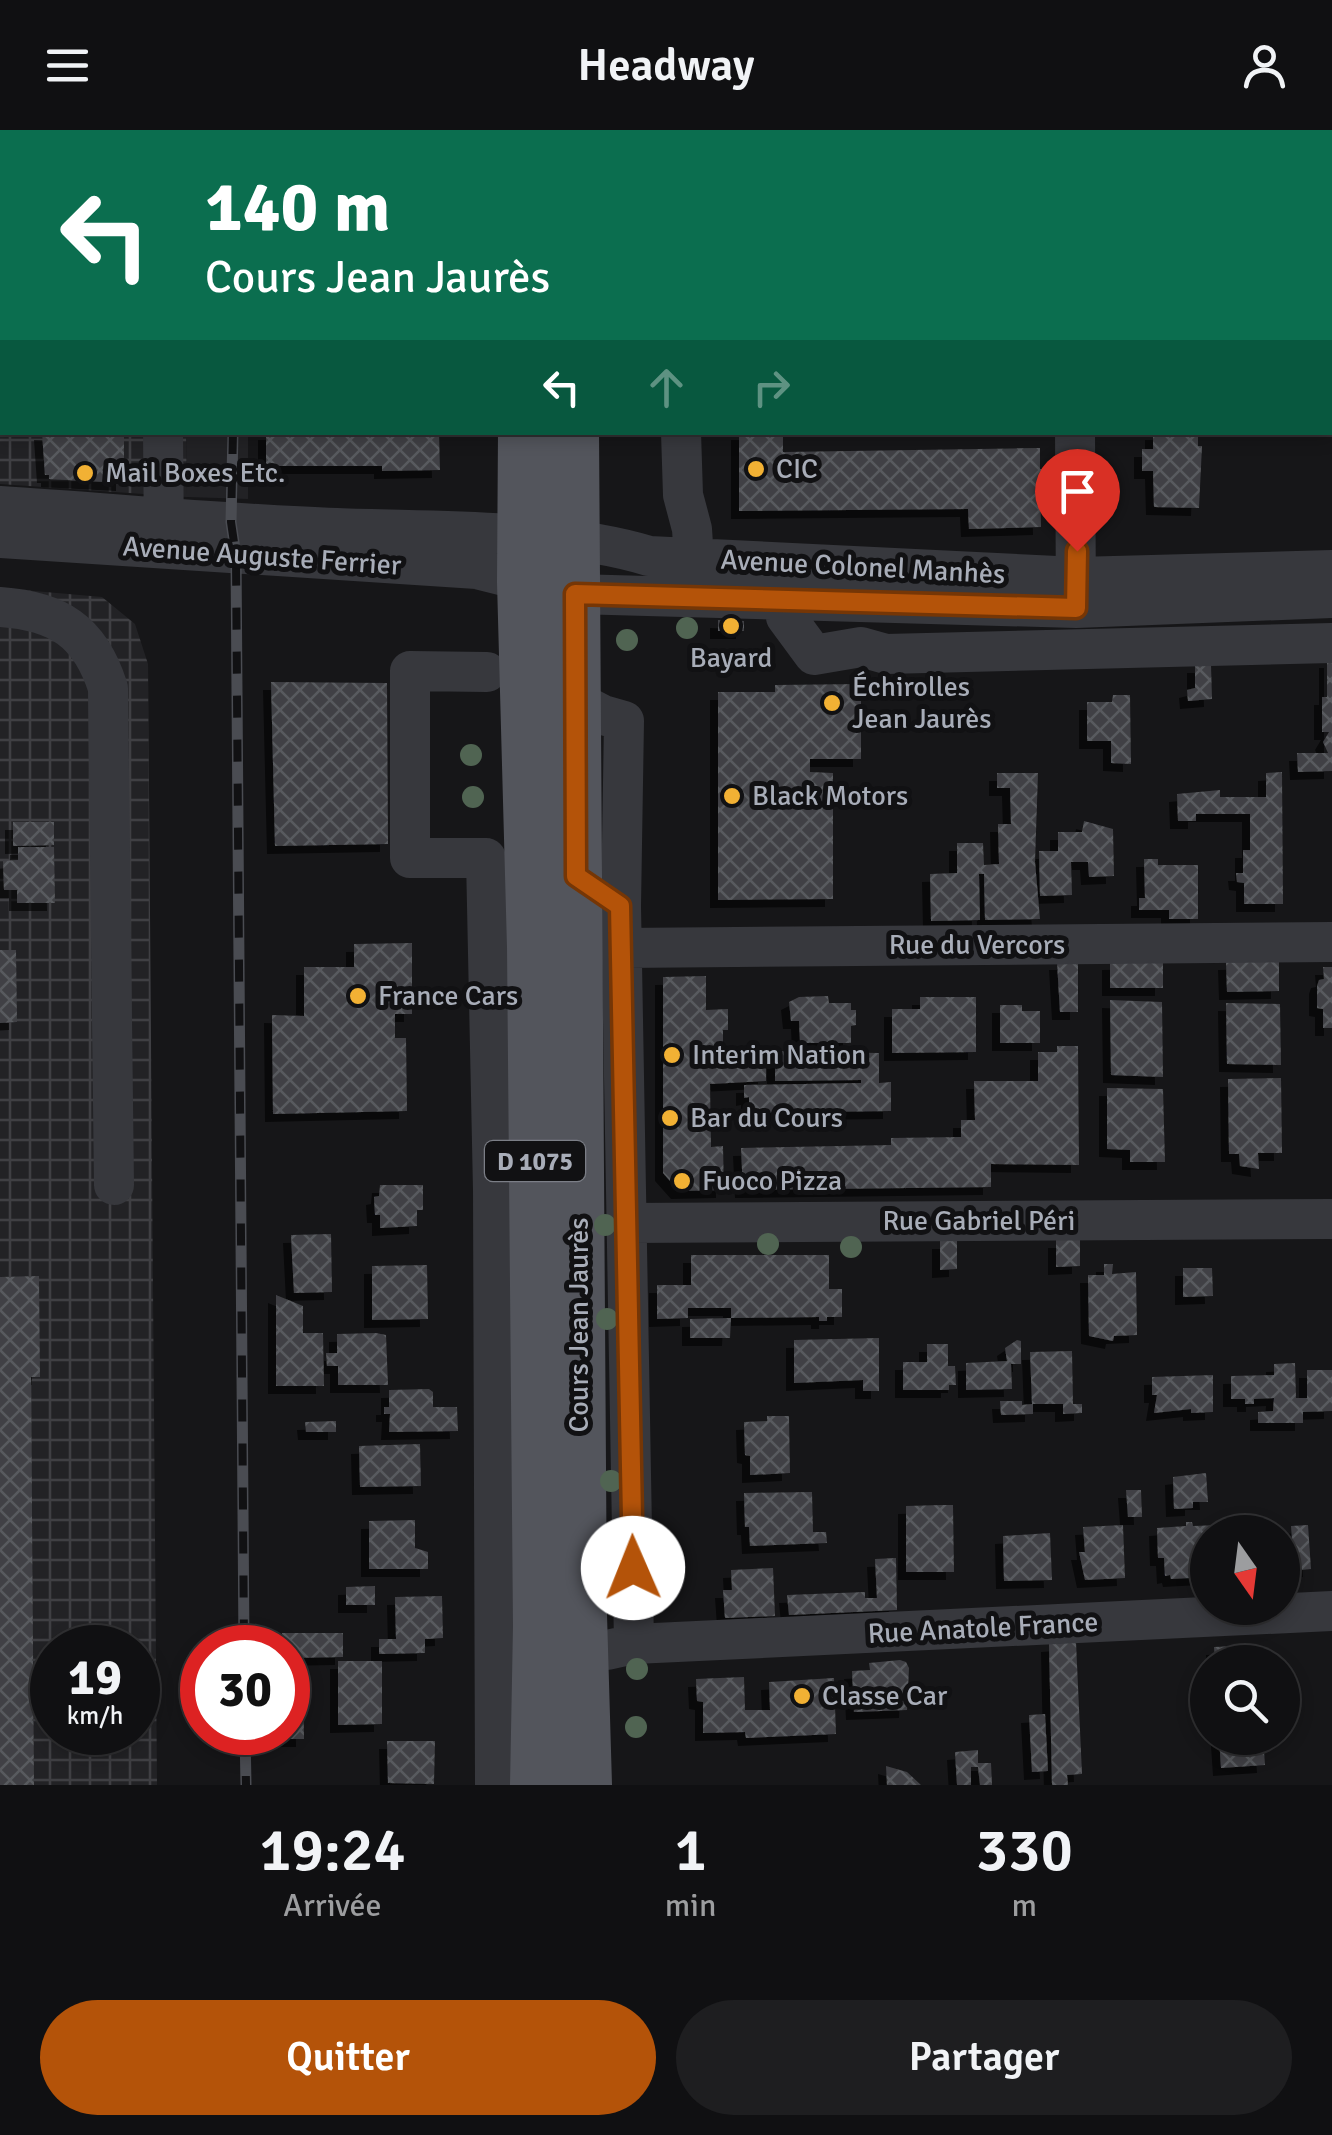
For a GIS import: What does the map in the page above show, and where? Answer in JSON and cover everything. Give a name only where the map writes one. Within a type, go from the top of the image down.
[{"type":"main road","name":"Cours Jean Jaurès","points":[[524,435],[523,559],[533,948],[536,1785]]},
{"type":"main road","name":"Cours Jean Jaurès","points":[[573,435],[586,1785]]},
{"type":"street","points":[[163,435],[164,533]]},
{"type":"street","points":[[682,435],[683,495],[692,528],[694,560]]},
{"type":"street","points":[[1075,435],[1076,592]]},
{"type":"street","name":"Avenue Auguste Ferrier","points":[[0,506],[164,533]]},
{"type":"street","name":"Avenue Auguste Ferrier","points":[[0,538],[309,527],[523,559]]},
{"type":"street","name":"Avenue Colonel Manhès","points":[[523,559],[575,543],[694,560],[967,571],[1076,592],[1332,598]]},
{"type":"street","name":"Avenue Colonel Manhès","points":[[523,559],[575,594],[788,601],[1076,592],[1332,570]]},
{"type":"street","points":[[967,571],[925,586],[808,581],[792,588],[786,616],[814,655],[861,647],[886,654],[1332,643]]},
{"type":"street","points":[[0,607],[31,609],[60,621],[84,638],[108,688],[114,1185]]},
{"type":"street","points":[[487,672],[410,671],[410,858],[486,858],[495,1785]]},
{"type":"street","name":"Cours Jean Jaurès","points":[[576,700],[624,721],[620,906],[634,1644]]},
{"type":"street","points":[[576,876],[620,906]]},
{"type":"street","name":"Rue du Vercors","points":[[622,948],[1332,942]]},
{"type":"street","points":[[490,989],[533,948]]},
{"type":"street","name":"Rue Gabriel Péri","points":[[627,1223],[1332,1219]]},
{"type":"street","name":"Rue Anatole France","points":[[634,1644],[1332,1611]]},
{"type":"street","points":[[582,1655],[634,1644]]},
{"type":"street","points":[[493,1666],[538,1720]]},
{"type":"shaded area","points":[[0,435],[186,435],[187,497],[0,484]]},
{"type":"shaded area","points":[[186,435],[248,435],[248,499],[187,497]]},
{"type":"shaded area","points":[[0,588],[102,597],[135,624],[148,664],[156,1625],[30,1625],[30,1755],[157,1755],[157,1785],[0,1785]]},
{"type":"building","points":[[42,435],[124,435],[124,483],[49,479],[45,475]]},
{"type":"building","points":[[266,435],[439,435],[440,470],[266,466]]},
{"type":"building","points":[[739,435],[783,435],[783,452],[1040,448],[1040,469],[1044,469],[1044,477],[1040,477],[1041,527],[969,529],[968,509],[739,511]]},
{"type":"building","points":[[1153,435],[1198,435],[1198,446],[1202,446],[1199,508],[1154,507],[1153,471],[1142,471],[1142,449],[1153,449]]},
{"type":"building","name":"Bayard","points":[[718,620],[744,621],[744,631],[718,631]]},
{"type":"building","points":[[1327,660],[1332,660],[1332,771],[1298,772],[1297,753],[1328,753],[1323,742],[1329,732],[1322,732]]},
{"type":"building","points":[[1195,665],[1211,665],[1212,699],[1188,701],[1187,690],[1195,688]]},
{"type":"building","points":[[271,682],[387,683],[388,844],[275,846]]},
{"type":"building","points":[[861,684],[861,759],[810,759],[810,772],[833,773],[833,899],[718,900],[718,692],[775,692],[775,685]]},
{"type":"building","points":[[1113,695],[1130,695],[1131,764],[1111,763],[1111,741],[1087,741],[1087,702],[1112,702]]},
{"type":"building","points":[[1282,772],[1283,904],[1244,904],[1244,883],[1237,882],[1236,873],[1243,873],[1243,850],[1250,850],[1250,814],[1196,814],[1196,821],[1178,821],[1177,794],[1220,790],[1220,797],[1266,797],[1266,773]]},
{"type":"building","points":[[997,773],[1038,773],[1035,862],[1040,919],[985,920],[984,874],[979,874],[980,920],[931,921],[930,874],[957,873],[957,843],[983,843],[984,865],[999,864],[998,824],[1011,824],[1010,788],[997,788]]},
{"type":"building","points":[[1084,821],[1113,829],[1114,876],[1089,877],[1088,862],[1071,862],[1072,895],[1040,896],[1039,851],[1058,851],[1058,832],[1082,832]]},
{"type":"building","points":[[13,822],[54,822],[54,845],[13,846]]},
{"type":"building","points":[[18,847],[54,847],[55,903],[17,903],[17,890],[4,890],[3,861],[18,860]]},
{"type":"building","points":[[1144,859],[1158,859],[1158,865],[1198,865],[1198,919],[1169,919],[1169,910],[1139,910],[1139,898],[1145,898]]},
{"type":"building","points":[[412,943],[412,1014],[395,1014],[395,1038],[406,1038],[407,1111],[273,1114],[272,1015],[304,1016],[304,967],[354,967],[354,944]]},
{"type":"building","points":[[0,950],[16,950],[17,1022],[0,1023]]},
{"type":"building","points":[[1163,961],[1163,988],[1110,988],[1110,962]]},
{"type":"building","points":[[1279,961],[1279,991],[1227,992],[1226,962]]},
{"type":"building","points":[[1057,962],[1078,962],[1078,1012],[1060,1012]]},
{"type":"building","points":[[1323,967],[1332,967],[1332,1028],[1323,1028],[1323,1009],[1317,1008],[1317,986],[1324,979]]},
{"type":"building","points":[[706,976],[706,1010],[728,1009],[723,1052],[766,1051],[766,1081],[710,1084],[711,1147],[723,1146],[724,1190],[679,1191],[663,1173],[663,977]]},
{"type":"building","points":[[828,996],[829,1003],[851,1003],[851,1010],[856,1010],[851,1043],[800,1043],[799,1021],[791,1021],[789,1002],[799,997]]},
{"type":"building","points":[[920,997],[976,997],[976,1052],[892,1053],[892,1009],[920,1009]]},
{"type":"building","points":[[1110,1000],[1162,1002],[1163,1077],[1111,1075]]},
{"type":"building","points":[[1226,1003],[1280,1004],[1281,1065],[1227,1064]]},
{"type":"building","points":[[1000,1005],[1022,1005],[1022,1011],[1040,1011],[1040,1043],[1000,1043]]},
{"type":"building","points":[[1057,1046],[1078,1046],[1079,1165],[991,1164],[991,1187],[743,1190],[741,1148],[891,1145],[891,1138],[961,1137],[961,1120],[975,1120],[974,1081],[1038,1081],[1038,1052],[1057,1052]]},
{"type":"building","points":[[775,1051],[879,1053],[879,1083],[891,1082],[891,1111],[749,1113],[744,1085],[861,1083],[775,1081]]},
{"type":"building","points":[[1281,1078],[1282,1153],[1258,1153],[1259,1169],[1240,1166],[1239,1154],[1229,1154],[1228,1079]]},
{"type":"building","points":[[1107,1088],[1163,1089],[1165,1162],[1130,1162],[1130,1150],[1107,1149]]},
{"type":"building","points":[[380,1185],[423,1185],[423,1210],[417,1210],[417,1226],[380,1228],[374,1197],[379,1196]]},
{"type":"building","points":[[331,1234],[332,1292],[294,1293],[291,1235]]},
{"type":"building","points":[[1056,1240],[1080,1240],[1080,1266],[1056,1267]]},
{"type":"building","points":[[940,1241],[957,1241],[957,1269],[940,1270]]},
{"type":"building","points":[[691,1255],[829,1255],[829,1289],[842,1289],[842,1317],[827,1317],[827,1321],[819,1321],[819,1317],[731,1318],[731,1308],[688,1308],[688,1318],[657,1319],[657,1285],[691,1285]]},
{"type":"building","points":[[1104,1264],[1113,1264],[1112,1274],[1136,1272],[1137,1335],[1114,1336],[1113,1341],[1089,1336],[1088,1275],[1104,1275]]},
{"type":"building","points":[[427,1265],[428,1319],[372,1320],[372,1266]]},
{"type":"building","points":[[1183,1268],[1212,1268],[1213,1296],[1183,1297]]},
{"type":"building","points":[[39,1276],[40,1377],[31,1377],[30,1755],[34,1755],[34,1785],[0,1785],[0,1277]]},
{"type":"building","points":[[276,1295],[303,1306],[303,1333],[323,1333],[324,1386],[276,1386]]},
{"type":"building","points":[[731,1318],[730,1338],[690,1338],[690,1319]]},
{"type":"building","points":[[337,1334],[386,1335],[388,1385],[338,1385],[338,1366],[327,1366],[326,1353],[337,1353]]},
{"type":"building","points":[[879,1338],[879,1391],[863,1391],[863,1380],[794,1383],[794,1340]]},
{"type":"building","points":[[1021,1341],[1021,1364],[1011,1364],[1012,1389],[966,1390],[966,1363],[1007,1361],[1005,1348]]},
{"type":"building","points":[[927,1344],[948,1344],[948,1366],[955,1366],[956,1385],[949,1385],[949,1390],[903,1390],[903,1362],[927,1362]]},
{"type":"building","points":[[1072,1351],[1073,1404],[1082,1404],[1082,1413],[1063,1414],[1063,1404],[1033,1404],[1033,1414],[1001,1415],[1000,1401],[1032,1404],[1030,1352]]},
{"type":"building","points":[[1295,1363],[1296,1398],[1307,1398],[1307,1370],[1332,1370],[1332,1411],[1303,1412],[1303,1423],[1258,1423],[1258,1412],[1273,1411],[1274,1398],[1254,1399],[1254,1404],[1231,1399],[1231,1376],[1274,1375],[1274,1364]]},
{"type":"building","points":[[1213,1375],[1213,1412],[1191,1413],[1191,1409],[1154,1413],[1157,1395],[1152,1395],[1152,1377]]},
{"type":"building","points":[[389,1390],[433,1392],[433,1407],[457,1407],[458,1431],[389,1432],[390,1414],[384,1414],[384,1407],[389,1407]]},
{"type":"building","points":[[767,1416],[789,1416],[790,1473],[750,1475],[744,1422],[767,1421]]},
{"type":"building","points":[[336,1421],[336,1432],[306,1432],[305,1422]]},
{"type":"building","points":[[420,1444],[421,1486],[360,1487],[359,1446]]},
{"type":"building","points":[[1206,1473],[1208,1502],[1193,1502],[1193,1508],[1174,1509],[1173,1477]]},
{"type":"building","points":[[1126,1490],[1141,1490],[1142,1517],[1128,1517]]},
{"type":"building","points":[[812,1492],[813,1532],[826,1532],[827,1543],[750,1546],[744,1493]]},
{"type":"building","points":[[953,1505],[954,1572],[906,1572],[906,1506]]},
{"type":"building","points":[[415,1520],[415,1548],[428,1552],[428,1569],[369,1569],[369,1521]]},
{"type":"building","points":[[1190,1522],[1190,1578],[1171,1579],[1170,1575],[1165,1576],[1164,1558],[1158,1558],[1157,1528],[1186,1526]]},
{"type":"building","points":[[1123,1525],[1125,1578],[1085,1580],[1079,1552],[1085,1552],[1083,1527]]},
{"type":"building","points":[[1300,1525],[1308,1525],[1311,1569],[1300,1570]]},
{"type":"building","points":[[1050,1533],[1052,1580],[1004,1581],[1003,1536]]},
{"type":"building","points":[[896,1558],[897,1610],[789,1615],[787,1595],[865,1592],[865,1598],[877,1598],[875,1559]]},
{"type":"building","points":[[773,1568],[775,1616],[725,1618],[723,1590],[732,1590],[731,1570]]},
{"type":"building","points":[[375,1586],[375,1605],[346,1605],[346,1587]]},
{"type":"building","points":[[442,1596],[443,1638],[425,1639],[425,1653],[379,1654],[379,1639],[396,1639],[395,1597]]},
{"type":"building","points":[[310,1633],[343,1633],[343,1657],[310,1658]]},
{"type":"building","points":[[1076,1642],[1082,1774],[1067,1775],[1068,1785],[1052,1785],[1049,1644]]},
{"type":"building","points":[[900,1660],[909,1668],[907,1710],[854,1712],[852,1671],[870,1670],[869,1663]]},
{"type":"building","points":[[338,1661],[382,1661],[382,1724],[338,1725]]},
{"type":"building","points":[[744,1677],[745,1710],[770,1710],[769,1682],[834,1678],[836,1734],[746,1738],[745,1732],[703,1733],[703,1702],[697,1701],[696,1679]]},
{"type":"building","points":[[1045,1714],[1048,1771],[1032,1772],[1029,1715]]},
{"type":"building","points":[[387,1741],[435,1741],[434,1784],[388,1783]]},
{"type":"building","points":[[978,1750],[978,1763],[991,1763],[992,1785],[980,1785],[978,1767],[971,1767],[971,1785],[957,1785],[955,1752]]},
{"type":"building","points":[[1220,1755],[1264,1755],[1265,1765],[1221,1768]]},
{"type":"building","points":[[886,1766],[907,1772],[921,1785],[887,1785]]},
{"type":"railway","points":[[233,435],[244,1625]]},
{"type":"railway","points":[[245,1755],[246,1785]]},
{"type":"place","name":"CIC","points":[[756,469]]},
{"type":"place","name":"Mail Boxes Etc.","points":[[85,473]]},
{"type":"place","name":"Bayard","points":[[731,626]]},
{"type":"place","name":"Échirolles Jean Jaurès","points":[[832,703]]},
{"type":"place","name":"Black Motors","points":[[732,796]]},
{"type":"place","name":"France Cars","points":[[358,996]]},
{"type":"place","name":"Interim Nation","points":[[672,1055]]},
{"type":"place","name":"Bar du Cours","points":[[670,1118]]},
{"type":"place","name":"Fuoco Pizza","points":[[682,1181]]},
{"type":"place","name":"Classe Car","points":[[802,1696]]},
{"type":"route","points":[[633,1568],[620,906],[576,876],[575,594],[1076,608],[1077,551]]}]
